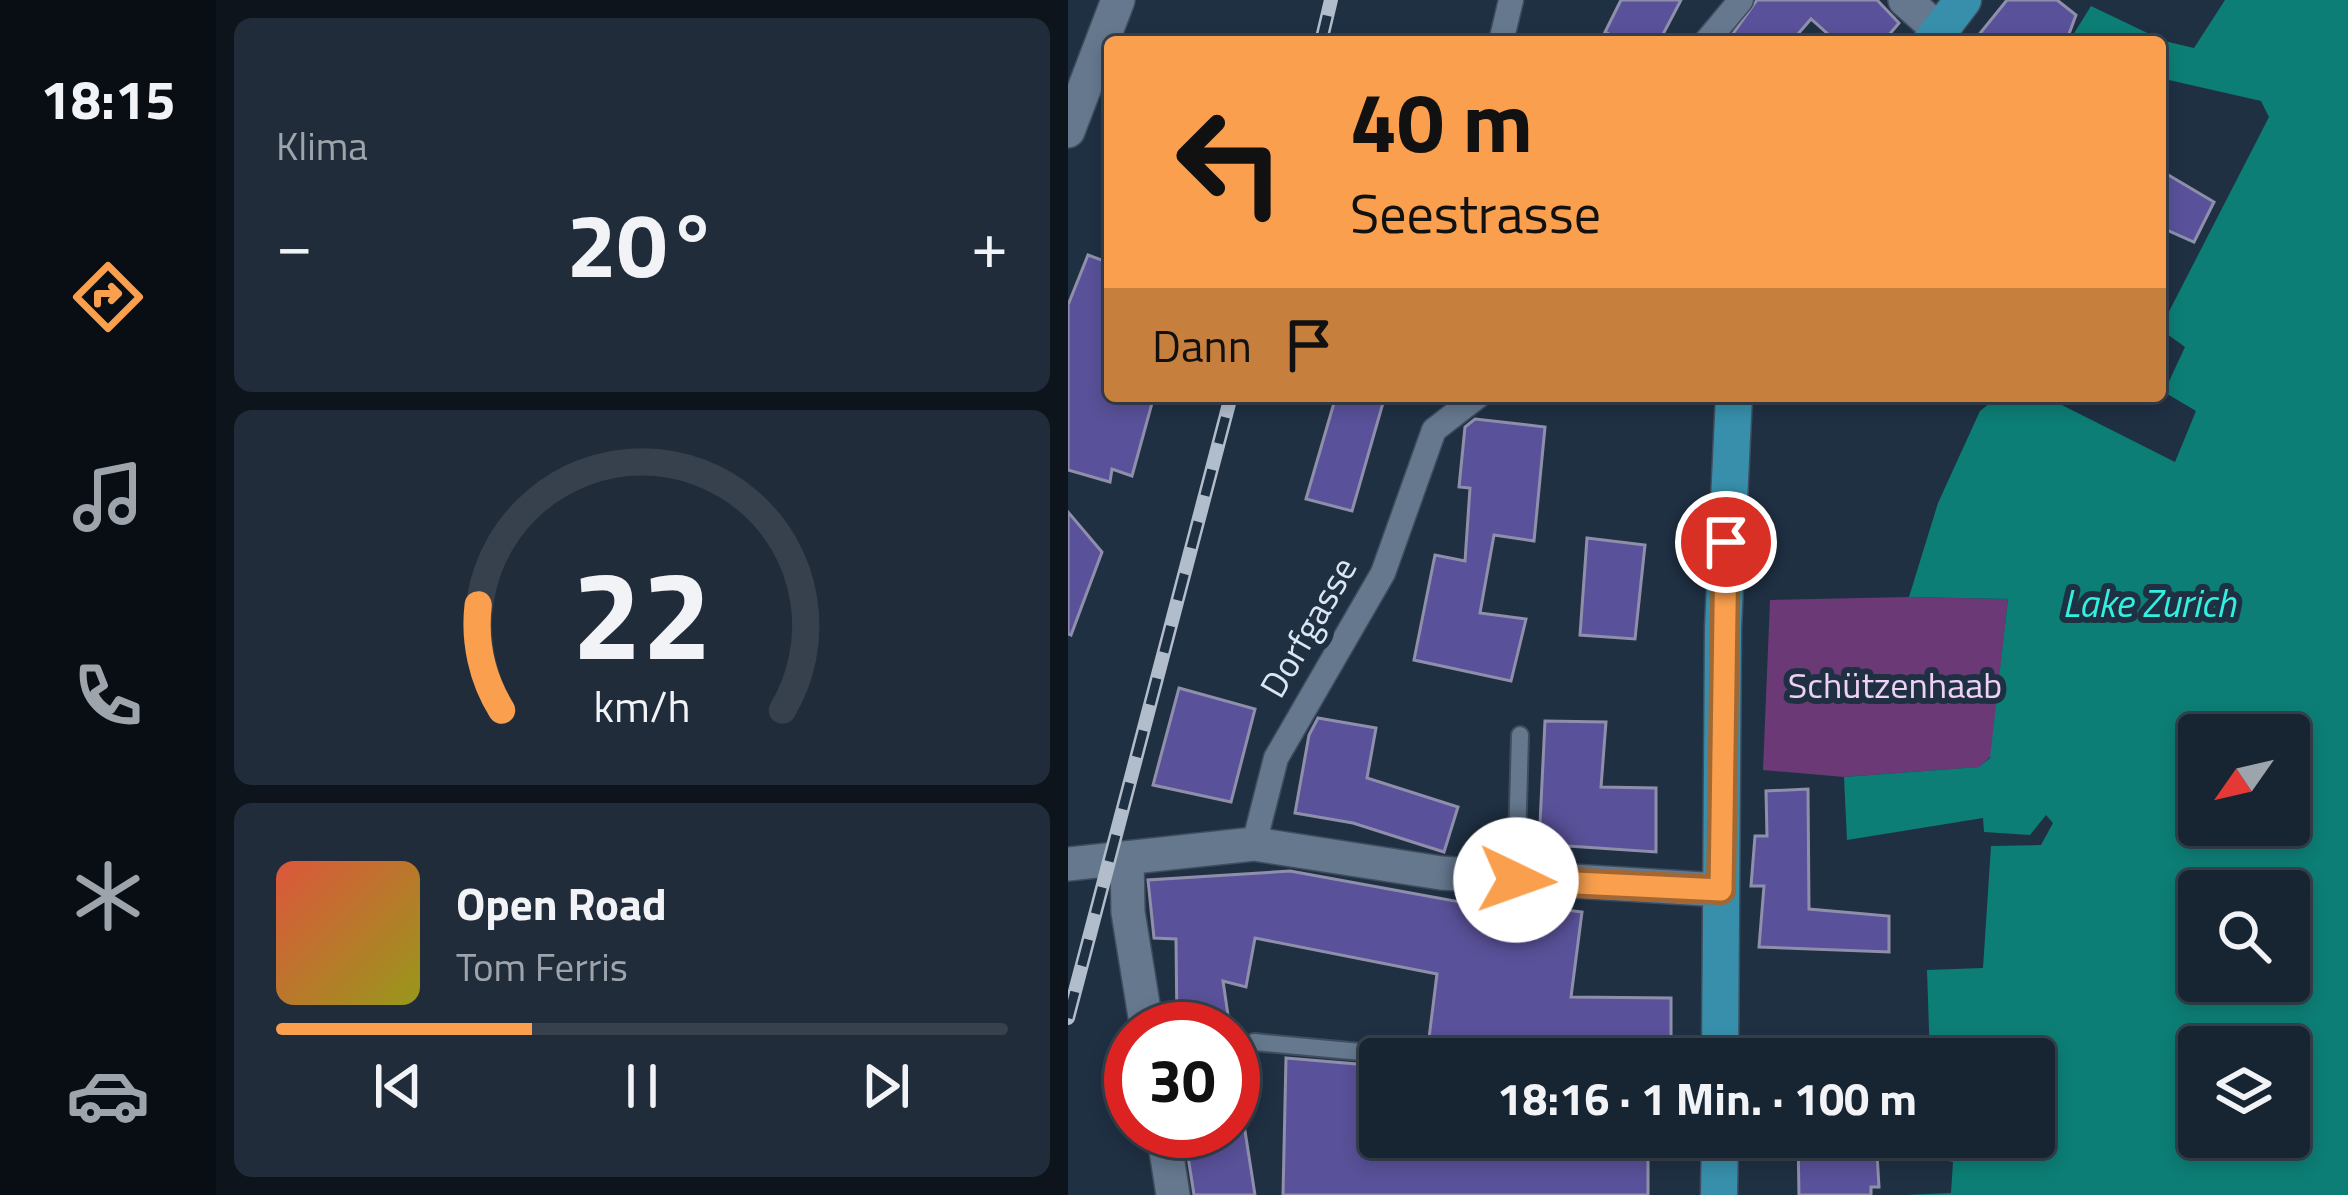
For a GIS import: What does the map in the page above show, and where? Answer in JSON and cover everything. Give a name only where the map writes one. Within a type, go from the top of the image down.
[{"type":"main road","points":[[1937,36],[1963,0]]},
{"type":"main road","points":[[1720,1038],[1723,628],[1734,402]]},
{"type":"main road","points":[[1719,1195],[1720,1158]]},
{"type":"street","points":[[1104,36],[1118,0]]},
{"type":"street","points":[[1502,36],[1511,0]]},
{"type":"street","points":[[1711,36],[1741,0]]},
{"type":"street","points":[[1905,0],[1935,36]]},
{"type":"street","points":[[1068,131],[1104,37]]},
{"type":"street","name":"Dorfgasse","points":[[1254,844],[1276,758],[1383,574],[1433,430],[1437,402]]},
{"type":"street","points":[[1433,430],[1470,402]]},
{"type":"street","points":[[1068,864],[1254,844],[1516,880],[1721,890]]},
{"type":"street","points":[[1127,858],[1128,912],[1143,1002]]},
{"type":"street","points":[[1167,1158],[1173,1195]]},
{"type":"lane","points":[[1516,880],[1520,735]]},
{"type":"lane","points":[[1260,1042],[1359,1049]]},
{"type":"green space","name":"Schützenhaab","points":[[2008,599],[1991,756],[1980,767],[1844,777],[1763,770],[1770,600]]},
{"type":"water","name":"Lake Zurich","points":[[2225,0],[2348,0],[2348,1195],[1905,1195],[1951,1193],[1953,1162],[1935,1158],[2055,1158],[2055,1038],[1929,1038],[1927,970],[1983,968],[1991,846],[2041,845],[2053,823],[2046,815],[2030,835],[1984,832],[1983,818],[1847,840],[1844,777],[1979,767],[1990,758],[2008,599],[1909,597],[1938,503],[1980,411],[1991,402],[2056,402],[2175,462],[2196,411],[2166,393],[2185,347],[2166,333],[2166,317],[2269,117],[2261,101],[2166,79],[2166,41],[2194,48]]},
{"type":"water","name":"Lake Zurich","points":[[2091,6],[2154,36],[2075,36]]},
{"type":"building","points":[[1621,0],[1681,0],[1662,36],[1605,32]]},
{"type":"building","points":[[1757,0],[1877,0],[1899,23],[1888,36],[1830,36],[1811,19],[1796,36],[1731,36]]},
{"type":"building","points":[[2007,0],[2057,0],[2076,15],[2068,36],[1978,36]]},
{"type":"building","points":[[2166,174],[2214,202],[2194,242],[2166,230]]},
{"type":"building","points":[[1088,255],[1104,261],[1104,402],[1152,402],[1132,476],[1112,469],[1110,482],[1068,470],[1068,305]]},
{"type":"building","points":[[1334,402],[1383,402],[1352,511],[1306,499]]},
{"type":"building","points":[[1475,419],[1545,427],[1534,541],[1494,535],[1480,613],[1526,619],[1511,681],[1414,660],[1435,555],[1465,561],[1470,488],[1459,487],[1465,427]]},
{"type":"building","points":[[1068,512],[1102,552],[1071,635],[1068,634]]},
{"type":"building","points":[[1587,538],[1645,545],[1635,639],[1580,635]]},
{"type":"building","points":[[1179,688],[1255,709],[1231,802],[1153,785]]},
{"type":"building","points":[[1318,718],[1376,728],[1367,778],[1458,807],[1444,852],[1353,823],[1295,813],[1309,735]]},
{"type":"building","points":[[1545,721],[1606,722],[1601,787],[1656,788],[1656,852],[1539,844]]},
{"type":"building","points":[[1808,789],[1809,909],[1889,916],[1889,952],[1759,947],[1764,886],[1751,886],[1755,836],[1767,836],[1766,791]]},
{"type":"building","points":[[1290,871],[1532,915],[1534,906],[1582,912],[1571,997],[1671,998],[1671,1038],[1429,1038],[1437,974],[1255,938],[1246,987],[1223,981],[1226,1002],[1177,1002],[1176,939],[1154,938],[1148,880]]},
{"type":"building","points":[[1286,1058],[1359,1064],[1359,1158],[1648,1158],[1648,1195],[1283,1195]]},
{"type":"building","points":[[1188,1158],[1249,1158],[1255,1195],[1194,1195]]},
{"type":"building","points":[[1798,1158],[1877,1158],[1879,1187],[1871,1187],[1871,1195],[1799,1195]]},
{"type":"railway","points":[[1322,36],[1331,0]]},
{"type":"railway","points":[[1068,1018],[1229,402]]},
{"type":"route","points":[[1516,880],[1721,890],[1726,542]]}]
